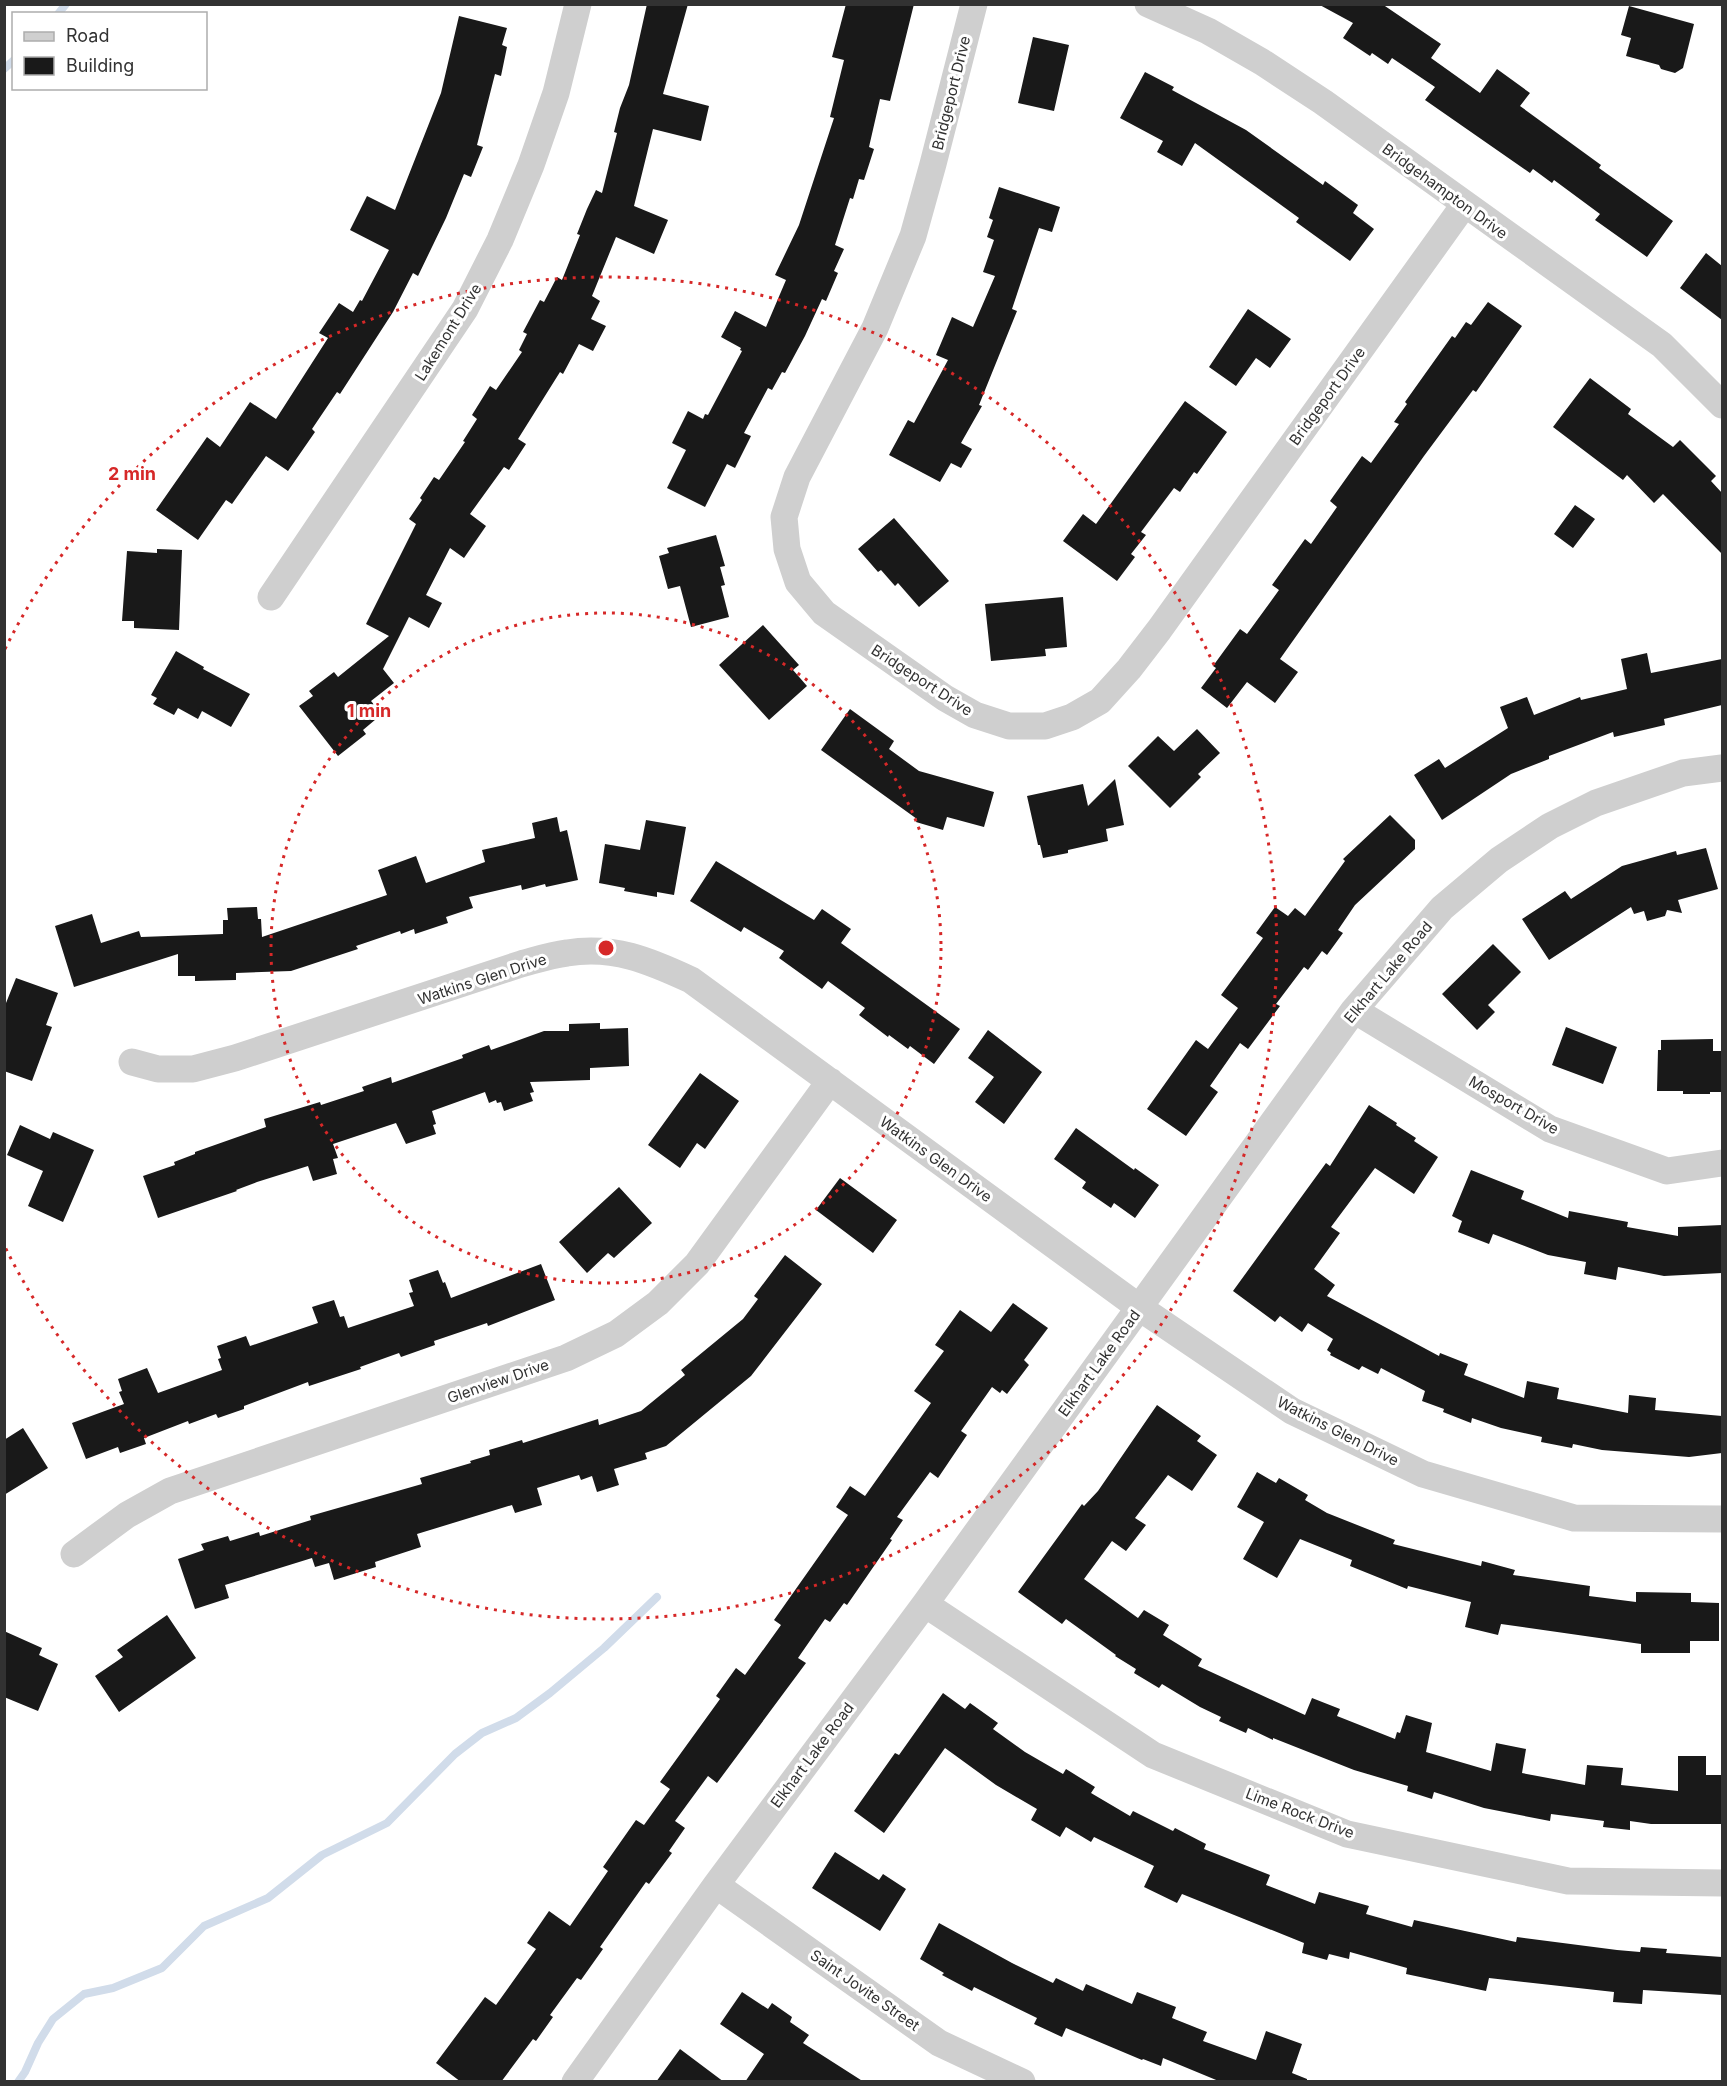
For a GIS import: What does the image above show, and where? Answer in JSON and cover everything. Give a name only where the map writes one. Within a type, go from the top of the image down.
[{"type":"street","name":"Lakemont Drive","points":[[270,597],[465,309],[500,240],[531,165],[556,93],[578,4]]},
{"type":"street","name":"Bridgeport Drive","points":[[974,4],[913,236],[875,328],[797,477],[784,516],[788,549],[798,582],[824,613],[945,698],[975,715],[1009,726],[1045,726],[1072,717],[1100,701],[1129,669],[1159,630],[1464,205]]},
{"type":"street","name":"Bridgehampton Drive","points":[[1148,4],[1208,31],[1262,62],[1323,102],[1662,345],[1722,405]]},
{"type":"street","name":"Elkhart Lake Road","points":[[575,2082],[716,1885],[1140,1308],[1354,1010],[1442,908],[1499,860],[1550,826],[1596,803],[1683,773],[1722,768]]},
{"type":"street","name":"Watkins Glen Drive","points":[[132,1062],[158,1069],[193,1069],[235,1058],[521,964],[568,952],[614,951],[647,960],[692,980],[1140,1308],[1292,1412],[1423,1474],[1574,1518],[1722,1519]]},
{"type":"street","name":"Mosport Drive","points":[[1354,1010],[1550,1128],[1667,1171],[1722,1163]]},
{"type":"street","name":"Glenview Drive","points":[[74,1554],[127,1515],[170,1491],[566,1358],[616,1334],[658,1303],[697,1264],[830,1081]]},
{"type":"street","name":"Lime Rock Drive","points":[[924,1604],[1153,1755],[1347,1834],[1568,1881],[1722,1883]]},
{"type":"street","name":"Saint Jovite Street","points":[[716,1885],[939,2043],[1022,2082]]},
{"type":"building","points":[[647,4],[688,4],[663,94],[709,106],[701,141],[653,129],[634,206],[668,220],[654,254],[616,237],[592,296],[600,301],[591,319],[606,326],[593,351],[579,344],[563,374],[560,372],[518,439],[526,444],[509,470],[504,467],[470,514],[486,526],[464,558],[450,548],[426,595],[442,603],[429,628],[409,617],[383,669],[394,683],[371,701],[382,714],[363,730],[366,734],[338,756],[299,706],[313,696],[309,691],[334,672],[338,677],[389,636],[366,624],[416,524],[409,519],[434,477],[439,480],[465,442],[463,441],[477,419],[472,415],[490,386],[496,390],[522,352],[519,350],[527,334],[523,332],[540,300],[544,302],[557,277],[562,280],[580,235],[577,234],[587,209],[596,190],[602,193],[617,133],[614,132],[629,85]]},
{"type":"building","points":[[846,4],[914,4],[890,101],[880,99],[869,147],[874,149],[864,180],[859,179],[853,199],[850,198],[835,245],[844,249],[834,271],[838,273],[826,301],[822,299],[785,373],[782,372],[772,390],[768,388],[744,433],[751,436],[735,468],[727,464],[705,507],[667,488],[686,450],[672,443],[688,411],[703,419],[705,414],[708,415],[742,351],[741,348],[721,337],[735,311],[766,327],[786,280],[775,275],[799,225],[834,118],[830,117],[844,60],[832,57]]},
{"type":"building","points":[[1318,4],[1382,4],[1441,44],[1431,58],[1480,93],[1497,69],[1530,93],[1520,106],[1601,165],[1599,168],[1673,221],[1647,257],[1595,220],[1600,214],[1554,180],[1552,183],[1533,169],[1530,173],[1425,100],[1435,87],[1392,58],[1388,64],[1372,53],[1370,56],[1343,38],[1353,23]]},
{"type":"building","points":[[1629,6],[1694,24],[1683,68],[1675,73],[1661,69],[1659,65],[1626,56],[1631,38],[1621,35]]},
{"type":"building","points":[[459,16],[507,28],[502,45],[507,47],[501,76],[495,74],[477,145],[483,147],[471,177],[464,174],[418,276],[413,273],[393,312],[340,394],[337,392],[312,429],[315,432],[288,471],[266,456],[232,504],[226,500],[198,540],[156,510],[207,437],[220,447],[250,402],[276,419],[328,338],[319,333],[339,303],[353,312],[360,300],[362,301],[389,250],[350,230],[367,196],[395,210],[441,93]]},
{"type":"building","points":[[1033,37],[1069,45],[1054,111],[1018,103]]},
{"type":"building","points":[[1145,72],[1174,87],[1172,90],[1246,130],[1323,185],[1325,181],[1358,205],[1353,213],[1374,229],[1350,261],[1296,222],[1299,218],[1195,143],[1182,166],[1157,152],[1163,141],[1120,118]]},
{"type":"building","points":[[999,187],[1060,207],[1052,232],[1039,228],[1012,309],[1017,311],[979,405],[982,406],[961,443],[972,449],[961,468],[951,463],[940,482],[889,455],[908,420],[914,423],[948,360],[936,355],[952,317],[973,327],[995,276],[983,272],[994,240],[987,237],[993,220],[989,218]]},
{"type":"building","points":[[1706,253],[1722,266],[1722,320],[1680,288]]},
{"type":"building","points":[[1488,302],[1522,326],[1476,392],[1473,390],[1424,456],[1280,659],[1298,672],[1275,703],[1247,682],[1227,708],[1201,688],[1216,668],[1213,666],[1240,629],[1247,634],[1279,590],[1272,585],[1305,539],[1311,544],[1337,507],[1330,501],[1362,456],[1371,463],[1399,424],[1394,422],[1407,404],[1405,402],[1452,336],[1455,338],[1466,322],[1471,325]]},
{"type":"building","points":[[1248,309],[1291,339],[1270,368],[1256,358],[1236,386],[1209,367]]},
{"type":"building","points":[[1590,378],[1631,409],[1628,414],[1673,447],[1680,440],[1716,476],[1711,481],[1722,493],[1722,554],[1663,494],[1654,503],[1627,475],[1623,480],[1553,427]]},
{"type":"building","points":[[1185,401],[1227,432],[1197,474],[1194,472],[1180,492],[1174,488],[1141,532],[1146,535],[1131,554],[1135,557],[1117,581],[1063,541],[1083,514],[1096,524]]},
{"type":"building","points":[[1575,505],[1595,519],[1573,548],[1554,534]]},
{"type":"building","points":[[894,518],[949,581],[919,607],[898,583],[895,586],[881,570],[878,572],[858,549]]},
{"type":"building","points":[[716,535],[725,566],[720,567],[725,585],[721,586],[729,617],[691,627],[680,586],[668,589],[659,556],[669,553],[667,548]]},
{"type":"building","points":[[157,549],[182,550],[179,630],[134,628],[134,621],[122,621],[127,551],[157,553]]},
{"type":"building","points":[[1063,597],[1067,647],[1045,649],[1046,656],[991,661],[985,604]]},
{"type":"building","points":[[763,625],[799,665],[793,670],[807,686],[769,720],[719,665]]},
{"type":"building","points":[[176,651],[204,667],[203,669],[250,694],[231,727],[202,711],[198,719],[178,708],[174,715],[153,704],[157,698],[151,695]]},
{"type":"building","points":[[1647,653],[1651,673],[1722,659],[1722,705],[1664,719],[1665,725],[1614,737],[1613,732],[1549,756],[1549,759],[1511,774],[1442,820],[1414,775],[1439,759],[1445,768],[1508,728],[1500,707],[1527,697],[1534,715],[1580,697],[1581,700],[1627,689],[1621,659]]},
{"type":"building","points":[[850,709],[894,741],[889,749],[919,771],[994,792],[984,827],[947,817],[943,830],[916,822],[917,819],[821,750]]},
{"type":"building","points":[[1197,729],[1220,753],[1198,774],[1201,777],[1170,808],[1128,766],[1158,736],[1174,751]]},
{"type":"building","points":[[1115,779],[1124,825],[1106,829],[1108,841],[1043,858],[1027,796],[1083,784],[1088,806]]},
{"type":"building","points":[[1390,815],[1415,840],[1415,849],[1355,905],[1338,930],[1343,933],[1327,955],[1322,951],[1308,970],[1304,967],[1276,1004],[1280,1006],[1248,1049],[1240,1043],[1210,1086],[1218,1092],[1186,1136],[1147,1109],[1196,1040],[1208,1049],[1238,1008],[1221,995],[1263,938],[1256,933],[1275,907],[1288,916],[1295,908],[1305,916],[1345,861],[1343,859]]},
{"type":"building","points":[[557,817],[560,832],[567,830],[578,880],[546,887],[545,884],[522,890],[521,885],[469,897],[473,908],[446,917],[448,923],[415,934],[414,929],[401,934],[400,931],[356,946],[358,949],[291,971],[236,973],[236,980],[195,981],[195,976],[178,976],[178,954],[74,987],[55,926],[92,914],[101,943],[139,931],[141,937],[223,934],[223,920],[228,920],[227,908],[257,907],[258,919],[261,919],[262,937],[387,895],[378,870],[416,856],[426,883],[485,862],[482,850],[535,838],[532,823]]},
{"type":"building","points":[[646,820],[686,827],[674,895],[657,892],[657,897],[624,891],[625,888],[599,883],[605,844],[640,850]]},
{"type":"building","points":[[1706,848],[1718,889],[1678,900],[1682,913],[1667,910],[1665,916],[1647,921],[1644,911],[1634,914],[1631,907],[1549,960],[1522,919],[1565,891],[1571,899],[1622,866],[1676,851],[1677,855]]},
{"type":"building","points":[[716,861],[814,920],[822,909],[851,929],[841,943],[960,1029],[934,1064],[910,1046],[908,1049],[889,1035],[888,1037],[859,1015],[865,1008],[828,981],[822,989],[779,958],[784,951],[744,927],[741,932],[690,901]]},
{"type":"building","points":[[1493,944],[1521,972],[1488,1005],[1495,1012],[1477,1030],[1442,994]]},
{"type":"building","points":[[16,978],[58,993],[46,1025],[52,1027],[32,1081],[4,1071],[4,1008]]},
{"type":"building","points":[[600,1023],[600,1029],[628,1028],[629,1066],[590,1068],[590,1080],[530,1082],[534,1092],[530,1093],[533,1101],[504,1111],[501,1102],[497,1103],[496,1100],[489,1103],[485,1092],[432,1111],[436,1134],[406,1144],[396,1123],[333,1144],[338,1158],[333,1159],[337,1174],[313,1181],[308,1166],[158,1218],[143,1176],[175,1165],[174,1162],[195,1154],[195,1152],[266,1127],[264,1119],[320,1102],[321,1105],[364,1091],[362,1087],[391,1077],[392,1083],[463,1058],[462,1055],[489,1045],[491,1050],[544,1031],[569,1031],[569,1024]]},
{"type":"building","points":[[1566,1027],[1617,1047],[1603,1084],[1552,1065]]},
{"type":"building","points":[[988,1030],[1042,1072],[1004,1124],[975,1102],[994,1077],[968,1058]]},
{"type":"building","points":[[1713,1039],[1713,1051],[1722,1051],[1722,1092],[1683,1094],[1683,1091],[1657,1091],[1658,1050],[1661,1050],[1661,1040]]},
{"type":"building","points":[[700,1073],[739,1101],[705,1149],[697,1143],[680,1168],[648,1145]]},
{"type":"building","points":[[1369,1105],[1397,1123],[1396,1125],[1416,1138],[1414,1141],[1438,1157],[1414,1194],[1375,1168],[1331,1227],[1340,1233],[1314,1269],[1335,1285],[1327,1296],[1439,1356],[1440,1353],[1468,1364],[1464,1375],[1524,1398],[1527,1381],[1559,1388],[1557,1399],[1628,1413],[1629,1395],[1656,1398],[1655,1410],[1722,1416],[1722,1453],[1689,1457],[1602,1450],[1573,1444],[1572,1448],[1541,1442],[1542,1437],[1501,1428],[1472,1418],[1471,1423],[1422,1401],[1425,1391],[1381,1368],[1378,1374],[1362,1366],[1359,1370],[1330,1355],[1331,1353],[1327,1350],[1333,1339],[1308,1323],[1302,1332],[1280,1316],[1275,1322],[1233,1291],[1326,1163],[1330,1166]]},
{"type":"building","points":[[20,1125],[50,1139],[53,1132],[94,1150],[63,1222],[28,1206],[43,1171],[7,1155]]},
{"type":"building","points":[[1076,1128],[1159,1185],[1135,1218],[1114,1203],[1111,1208],[1082,1188],[1086,1182],[1054,1159]]},
{"type":"building","points":[[1471,1170],[1524,1191],[1521,1199],[1568,1218],[1569,1211],[1628,1222],[1627,1227],[1678,1236],[1678,1227],[1722,1225],[1722,1273],[1664,1276],[1618,1267],[1616,1280],[1584,1274],[1586,1262],[1548,1255],[1493,1234],[1489,1244],[1458,1232],[1462,1221],[1452,1216]]},
{"type":"building","points":[[840,1178],[897,1220],[873,1253],[816,1210]]},
{"type":"building","points":[[619,1187],[652,1223],[614,1258],[608,1253],[587,1273],[559,1242]]},
{"type":"building","points":[[785,1255],[822,1284],[751,1376],[666,1446],[645,1453],[647,1459],[614,1469],[619,1485],[597,1492],[592,1476],[581,1480],[579,1475],[537,1488],[542,1505],[515,1513],[512,1505],[417,1534],[421,1547],[375,1562],[376,1567],[334,1580],[329,1563],[315,1567],[312,1558],[225,1585],[229,1598],[195,1609],[178,1559],[204,1550],[201,1544],[228,1536],[230,1541],[259,1532],[260,1536],[311,1520],[310,1516],[422,1484],[420,1478],[471,1463],[470,1461],[490,1455],[489,1450],[522,1440],[523,1443],[598,1419],[599,1425],[641,1411],[685,1375],[681,1370],[743,1319],[758,1299],[754,1296]]},
{"type":"building","points":[[541,1264],[555,1300],[488,1326],[487,1323],[434,1341],[435,1345],[401,1357],[399,1353],[360,1367],[361,1369],[309,1386],[308,1382],[218,1418],[216,1414],[189,1424],[188,1421],[144,1438],[146,1444],[120,1453],[118,1447],[86,1459],[72,1423],[124,1404],[119,1392],[122,1391],[118,1379],[147,1368],[158,1393],[222,1370],[217,1346],[246,1336],[250,1346],[318,1323],[312,1307],[334,1300],[340,1317],[344,1316],[348,1328],[414,1306],[409,1293],[413,1292],[409,1280],[438,1270],[451,1298]]},
{"type":"building","points":[[1013,1303],[1048,1328],[1024,1360],[1029,1365],[1007,1394],[1002,1390],[1000,1393],[992,1387],[961,1431],[967,1435],[938,1478],[930,1472],[897,1517],[903,1520],[890,1539],[892,1540],[847,1605],[844,1603],[830,1622],[825,1619],[798,1658],[806,1663],[717,1783],[708,1776],[675,1821],[685,1828],[669,1851],[672,1853],[649,1884],[646,1882],[600,1947],[603,1949],[581,1980],[577,1978],[550,2015],[553,2017],[536,2041],[533,2039],[501,2082],[461,2082],[436,2063],[485,1997],[496,2005],[536,1949],[527,1943],[549,1911],[570,1926],[608,1871],[603,1867],[636,1820],[644,1825],[670,1789],[660,1782],[720,1699],[716,1696],[736,1668],[745,1675],[781,1625],[774,1620],[848,1515],[836,1507],[850,1486],[865,1496],[931,1403],[914,1391],[944,1351],[935,1345],[960,1310],[991,1332]]},
{"type":"building","points":[[1157,1405],[1201,1436],[1197,1441],[1217,1455],[1192,1491],[1168,1475],[1135,1518],[1146,1525],[1126,1551],[1112,1541],[1084,1579],[1138,1618],[1144,1610],[1169,1625],[1163,1635],[1202,1659],[1198,1666],[1305,1715],[1312,1698],[1340,1709],[1337,1716],[1395,1739],[1397,1732],[1400,1733],[1406,1715],[1432,1723],[1426,1752],[1491,1771],[1496,1743],[1526,1749],[1522,1773],[1585,1785],[1587,1765],[1623,1768],[1621,1785],[1678,1791],[1678,1756],[1706,1756],[1706,1775],[1722,1775],[1722,1824],[1651,1824],[1630,1821],[1630,1830],[1603,1827],[1604,1821],[1551,1814],[1550,1821],[1484,1808],[1434,1792],[1432,1799],[1407,1791],[1408,1786],[1354,1770],[1273,1738],[1273,1740],[1248,1728],[1246,1733],[1219,1721],[1221,1717],[1162,1684],[1159,1688],[1134,1673],[1136,1669],[1066,1619],[1062,1624],[1018,1592],[1082,1504],[1084,1506],[1098,1491]]},
{"type":"building","points":[[23,1428],[48,1468],[4,1495],[4,1440]]},
{"type":"building","points":[[1257,1472],[1276,1483],[1279,1478],[1308,1495],[1305,1500],[1327,1513],[1395,1540],[1393,1544],[1481,1566],[1482,1561],[1515,1570],[1513,1575],[1590,1586],[1589,1596],[1636,1602],[1636,1592],[1691,1593],[1691,1602],[1719,1603],[1719,1641],[1690,1641],[1690,1653],[1641,1653],[1641,1644],[1501,1624],[1498,1635],[1465,1627],[1471,1602],[1408,1586],[1407,1589],[1350,1566],[1352,1560],[1300,1539],[1277,1578],[1243,1559],[1264,1522],[1237,1507]]},
{"type":"building","points":[[167,1615],[196,1658],[119,1712],[95,1676],[123,1657],[117,1650]]},
{"type":"building","points":[[4,1631],[42,1648],[39,1655],[58,1664],[38,1711],[4,1697]]},
{"type":"building","points":[[943,1693],[965,1709],[970,1703],[998,1723],[993,1729],[1025,1752],[1063,1774],[1066,1769],[1095,1787],[1091,1793],[1130,1816],[1133,1811],[1173,1831],[1175,1828],[1206,1844],[1204,1849],[1270,1875],[1266,1885],[1315,1904],[1319,1892],[1369,1906],[1366,1914],[1412,1927],[1414,1920],[1516,1942],[1517,1937],[1617,1950],[1640,1952],[1641,1947],[1667,1949],[1666,1953],[1722,1957],[1722,1995],[1643,1990],[1642,2004],[1613,2002],[1614,1992],[1489,1978],[1486,1991],[1406,1974],[1407,1968],[1350,1952],[1349,1959],[1329,1954],[1327,1960],[1302,1953],[1304,1943],[1182,1894],[1177,1903],[1144,1887],[1154,1866],[1094,1837],[1091,1842],[1066,1827],[1060,1837],[1031,1820],[1037,1809],[996,1785],[945,1748],[884,1833],[854,1811],[895,1753],[899,1755]]},
{"type":"building","points":[[835,1852],[879,1880],[883,1874],[906,1889],[880,1931],[812,1888]]},
{"type":"building","points":[[939,1923],[1053,1983],[1056,1978],[1083,1991],[1086,1984],[1132,2004],[1137,1992],[1176,2007],[1172,2018],[1207,2032],[1203,2041],[1256,2060],[1266,2031],[1302,2044],[1292,2073],[1307,2079],[1307,2082],[1221,2082],[1163,2058],[1161,2066],[1142,2060],[1066,2028],[1062,2037],[1034,2024],[1037,2018],[974,1987],[972,1991],[942,1975],[944,1973],[920,1959]]},
{"type":"building","points":[[742,1992],[768,2009],[772,2003],[792,2017],[790,2022],[809,2035],[803,2043],[864,2082],[745,2082],[764,2054],[720,2024]]},
{"type":"building","points":[[680,2049],[724,2082],[656,2082]]},
{"type":"waterway","points":[[60,12],[66,4]]},
{"type":"waterway","points":[[4,69],[12,62]]},
{"type":"waterway","points":[[18,2082],[53,2019],[84,1994],[113,1988],[162,1968],[204,1926],[268,1898],[322,1855],[387,1823],[455,1754],[482,1733],[516,1718],[550,1693],[604,1648],[657,1597]]}]
